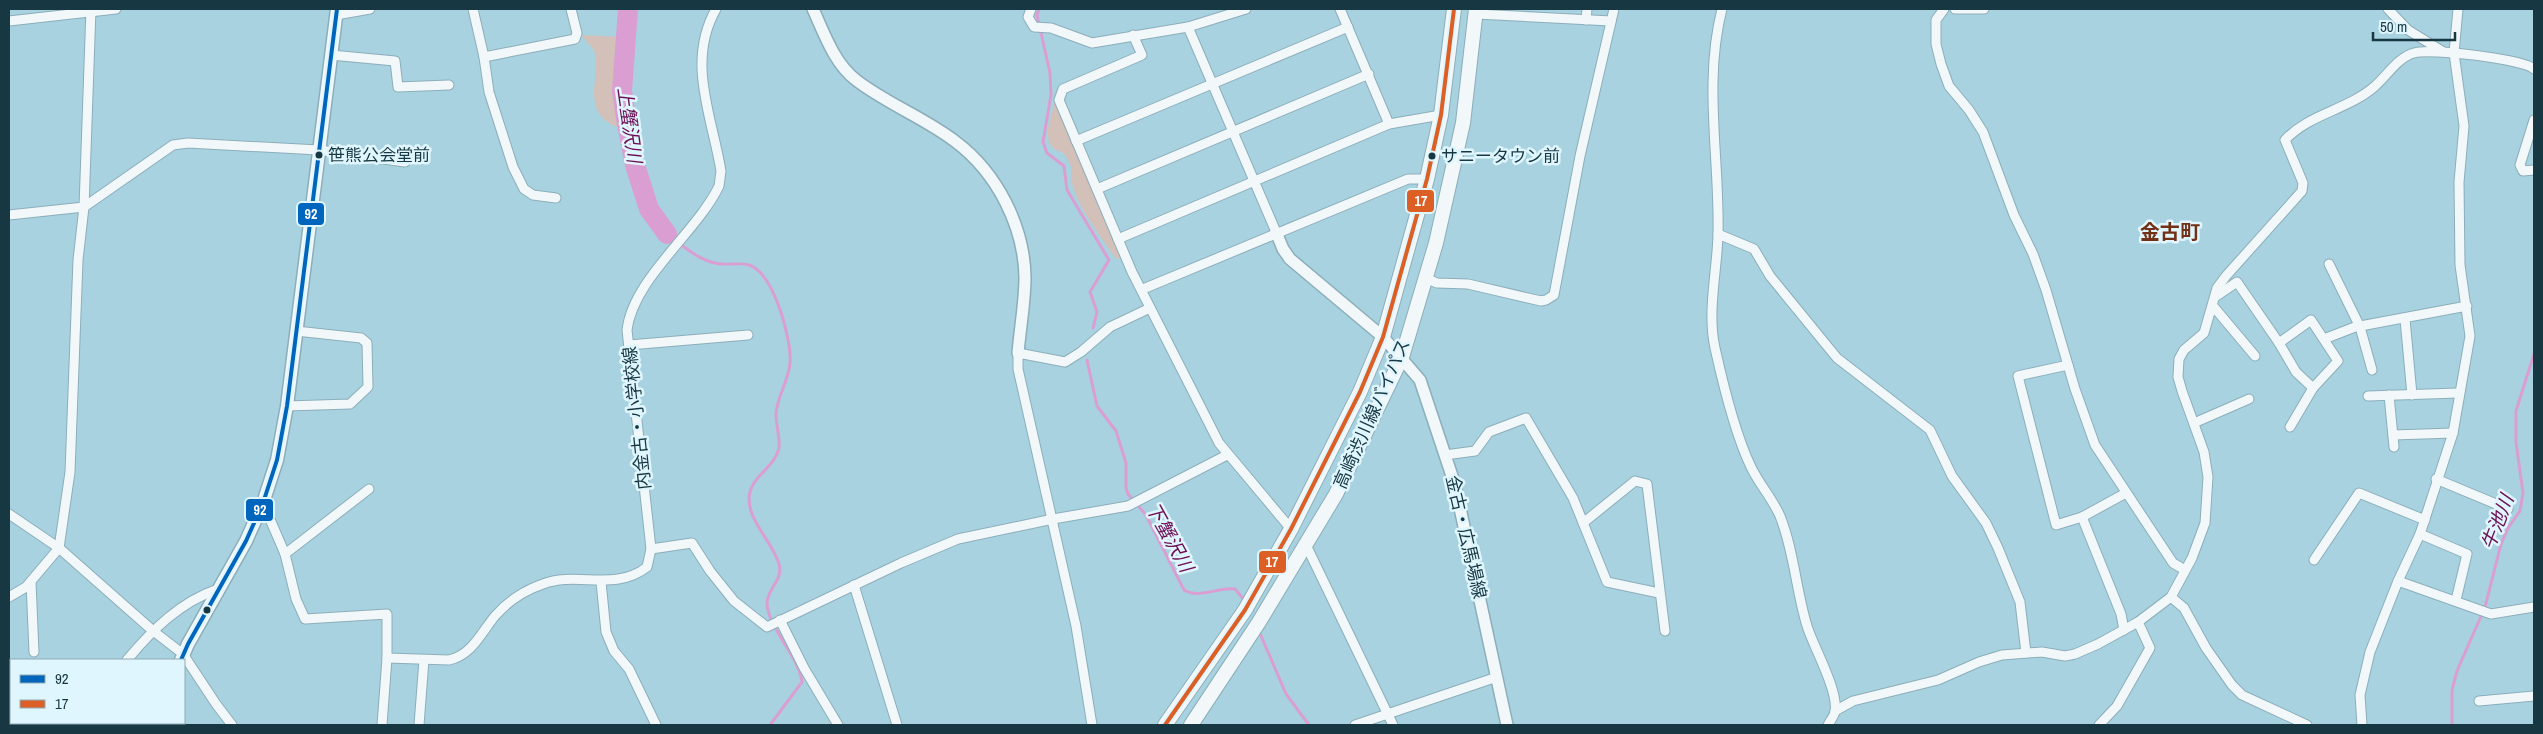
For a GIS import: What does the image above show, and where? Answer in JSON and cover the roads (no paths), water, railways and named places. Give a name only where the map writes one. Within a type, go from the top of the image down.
[{"type":"main road","name":"高崎渋川線バイパス","points":[[1165,725],[1245,610],[1291,529],[1360,392],[1383,337],[1427,179],[1441,115],[1454,9]]},
{"type":"main road","name":"高崎渋川線バイパス","points":[[1190,725],[1306,545],[1336,494],[1402,357],[1436,243],[1463,123],[1476,11]]},
{"type":"main road","points":[[182,657],[246,541],[263,503],[277,460],[287,406],[336,12]]},
{"type":"street","points":[[9,21],[116,9]]},
{"type":"street","points":[[336,12],[370,9]]},
{"type":"street","points":[[473,9],[484,57],[489,92],[513,167],[524,189],[533,195],[556,198]]},
{"type":"street","points":[[484,57],[575,39],[577,33],[571,9]]},
{"type":"street","name":"内金古・小学校線","points":[[651,549],[629,345],[628,320],[633,305],[719,186],[720,162],[702,82],[701,68],[704,37],[716,9]]},
{"type":"street","points":[[813,9],[834,53],[855,80],[955,141],[973,157],[999,190],[1015,226],[1023,258],[1025,278],[1018,370],[1076,626],[1092,725]]},
{"type":"street","points":[[1031,9],[1028,17],[1034,27],[1051,28],[1092,43],[1188,27],[1246,9]]},
{"type":"street","points":[[1348,9],[1340,9],[1389,124]]},
{"type":"street","points":[[1586,20],[1587,9]]},
{"type":"street","points":[[1425,278],[1437,283],[1468,284],[1541,301],[1554,295],[1580,156],[1614,9]]},
{"type":"street","points":[[1722,9],[1714,53],[1713,103],[1718,234],[1712,326],[1715,346],[1743,449],[1752,469],[1774,504],[1785,532],[1804,616],[1811,638],[1824,666],[1835,711]]},
{"type":"street","points":[[1944,9],[1936,20],[1936,44],[1941,64],[1949,86],[1969,110],[1983,132],[2014,215],[2033,254],[2095,445],[2173,563],[2185,570]]},
{"type":"street","points":[[1955,9],[1984,9]]},
{"type":"street","points":[[2388,9],[2408,30],[2444,52]]},
{"type":"street","points":[[2362,725],[2360,718],[2360,695],[2370,652],[2398,580],[2420,534],[2436,479],[2453,432],[2458,393],[2470,336],[2460,265],[2460,182],[2464,126],[2454,53],[2458,9]]},
{"type":"street","points":[[9,597],[30,582],[59,548],[70,472],[78,260],[84,207],[91,11]]},
{"type":"street","points":[[1476,11],[1534,13],[1586,20],[1611,21]]},
{"type":"street","points":[[1188,27],[1276,232]]},
{"type":"street","points":[[1076,141],[1348,27]]},
{"type":"street","points":[[1134,35],[1142,55],[1063,89],[1059,100],[1132,272],[1143,289],[1150,308],[1214,435],[1227,455],[1291,529]]},
{"type":"street","points":[[1828,725],[1835,711],[1853,702],[1938,680],[1987,660],[2026,652],[2042,652],[2066,656],[2098,644],[2124,630],[2171,597],[2205,523],[2208,477],[2204,452],[2178,377],[2179,360],[2184,350],[2204,333],[2217,288],[2302,191],[2303,183],[2285,140],[2316,118],[2372,88],[2405,56],[2420,52],[2454,53],[2523,63],[2534,69]]},
{"type":"street","points":[[331,55],[395,61],[398,87],[450,85]]},
{"type":"street","points":[[1098,189],[1369,74]]},
{"type":"street","points":[[1118,239],[1389,124],[1441,115]]},
{"type":"street","points":[[2534,120],[2520,166],[2523,171],[2534,170]]},
{"type":"street","points":[[9,215],[84,207],[173,146],[188,143],[319,150],[405,162]]},
{"type":"street","points":[[1143,289],[1276,232],[1408,180],[1427,179]]},
{"type":"street","name":"金古・広馬場線","points":[[1276,232],[1283,249],[1290,259],[1383,337],[1420,380],[1455,485],[1508,725]]},
{"type":"street","points":[[1718,234],[1754,249],[1770,276],[1836,358],[1930,430],[1952,476],[1986,523],[1998,548],[2020,602],[2026,652]]},
{"type":"street","points":[[2329,264],[2360,326],[2372,370]]},
{"type":"street","points":[[2214,302],[2237,282],[2279,342],[2296,372],[2314,388]]},
{"type":"street","points":[[2214,302],[2255,356]]},
{"type":"street","points":[[2324,339],[2360,326],[2467,306]]},
{"type":"street","points":[[1018,353],[1065,362],[1081,352],[1110,327],[1150,308]]},
{"type":"street","points":[[2405,319],[2412,395]]},
{"type":"street","points":[[2279,342],[2311,320],[2338,361],[2314,388],[2290,427]]},
{"type":"street","points":[[287,406],[350,404],[368,387],[367,343],[361,338],[296,331]]},
{"type":"street","points":[[629,345],[748,334]]},
{"type":"street","points":[[2068,365],[2018,376],[2056,525],[2082,517],[2126,493]]},
{"type":"street","points":[[2368,396],[2458,393]]},
{"type":"street","points":[[2389,396],[2394,447]]},
{"type":"street","points":[[2194,423],[2249,399]]},
{"type":"street","points":[[1445,455],[1475,451],[1488,432],[1526,418],[1573,498],[1608,582],[1659,593]]},
{"type":"street","points":[[2393,435],[2453,432]]},
{"type":"street","points":[[387,658],[424,660],[459,658],[471,648],[496,615],[511,602],[543,584],[567,579],[601,582],[640,572],[647,566],[651,549],[692,543],[710,571],[734,601],[767,627],[854,585],[958,539],[1053,518],[1128,506],[1227,455]]},
{"type":"street","points":[[2436,479],[2508,508]]},
{"type":"street","points":[[1583,523],[1635,481],[1646,484],[1659,593],[1666,631]]},
{"type":"street","points":[[284,554],[368,489]]},
{"type":"street","points":[[2314,560],[2359,493],[2425,520]]},
{"type":"street","points":[[263,503],[284,554],[296,599],[305,619],[387,614],[387,658],[382,725]]},
{"type":"street","points":[[9,514],[59,548],[182,657]]},
{"type":"street","points":[[2082,517],[2121,614],[2124,630]]},
{"type":"street","points":[[2420,534],[2467,554],[2456,600]]},
{"type":"street","points":[[1306,545],[1393,725]]},
{"type":"street","points":[[2398,580],[2491,614],[2534,607]]},
{"type":"street","points":[[30,582],[34,652]]},
{"type":"street","points":[[601,582],[606,632],[614,651],[629,670],[656,725]]},
{"type":"street","points":[[854,585],[896,725]]},
{"type":"street","points":[[128,659],[152,630],[198,596],[218,590]]},
{"type":"street","points":[[2171,597],[2184,608],[2206,648],[2232,685],[2242,695],[2307,725]]},
{"type":"street","points":[[780,620],[804,668],[838,725]]},
{"type":"street","points":[[2099,725],[2117,706],[2150,648],[2138,622]]},
{"type":"street","points":[[419,725],[424,660]]},
{"type":"street","points":[[185,661],[232,725]]},
{"type":"street","points":[[1355,725],[1497,677]]},
{"type":"street","points":[[2479,701],[2534,696]]},
{"type":"waterway","name":"上蟹沢川","points":[[628,9],[622,91],[627,124],[635,165],[649,209],[667,234]]},
{"type":"waterway","name":"下蟹沢川","points":[[1039,9],[1037,15],[1050,73],[1051,95],[1043,142],[1047,153],[1064,166],[1067,190],[1109,260],[1090,292],[1097,312],[1093,328]]},
{"type":"waterway","points":[[667,234],[690,251],[708,261],[719,264],[745,264],[758,271],[766,280],[780,308],[788,339],[790,353],[788,376],[778,401],[776,414],[779,448],[773,461],[757,478],[750,491],[749,499],[753,516],[772,548],[780,569],[768,598],[769,613],[777,632],[795,662],[802,682],[770,725]]},
{"type":"waterway","name":"牛池川","points":[[2452,725],[2452,690],[2457,671],[2485,607],[2501,544],[2508,528],[2520,511],[2523,493],[2516,442],[2516,411],[2534,354]]},
{"type":"waterway","name":"下蟹沢川","points":[[1087,360],[1097,406],[1116,431],[1126,463],[1126,488],[1128,494],[1146,515],[1184,590],[1202,593],[1235,589],[1245,601]]},
{"type":"waterway","name":"下蟹沢川","points":[[1259,631],[1286,694],[1309,725]]},
{"type":"place","name":"笹熊公会堂前","points":[[319,155]]},
{"type":"place","name":"サニータウン前","points":[[1432,156]]},
{"type":"district","name":"金古町","points":[[2170,232]]}]
